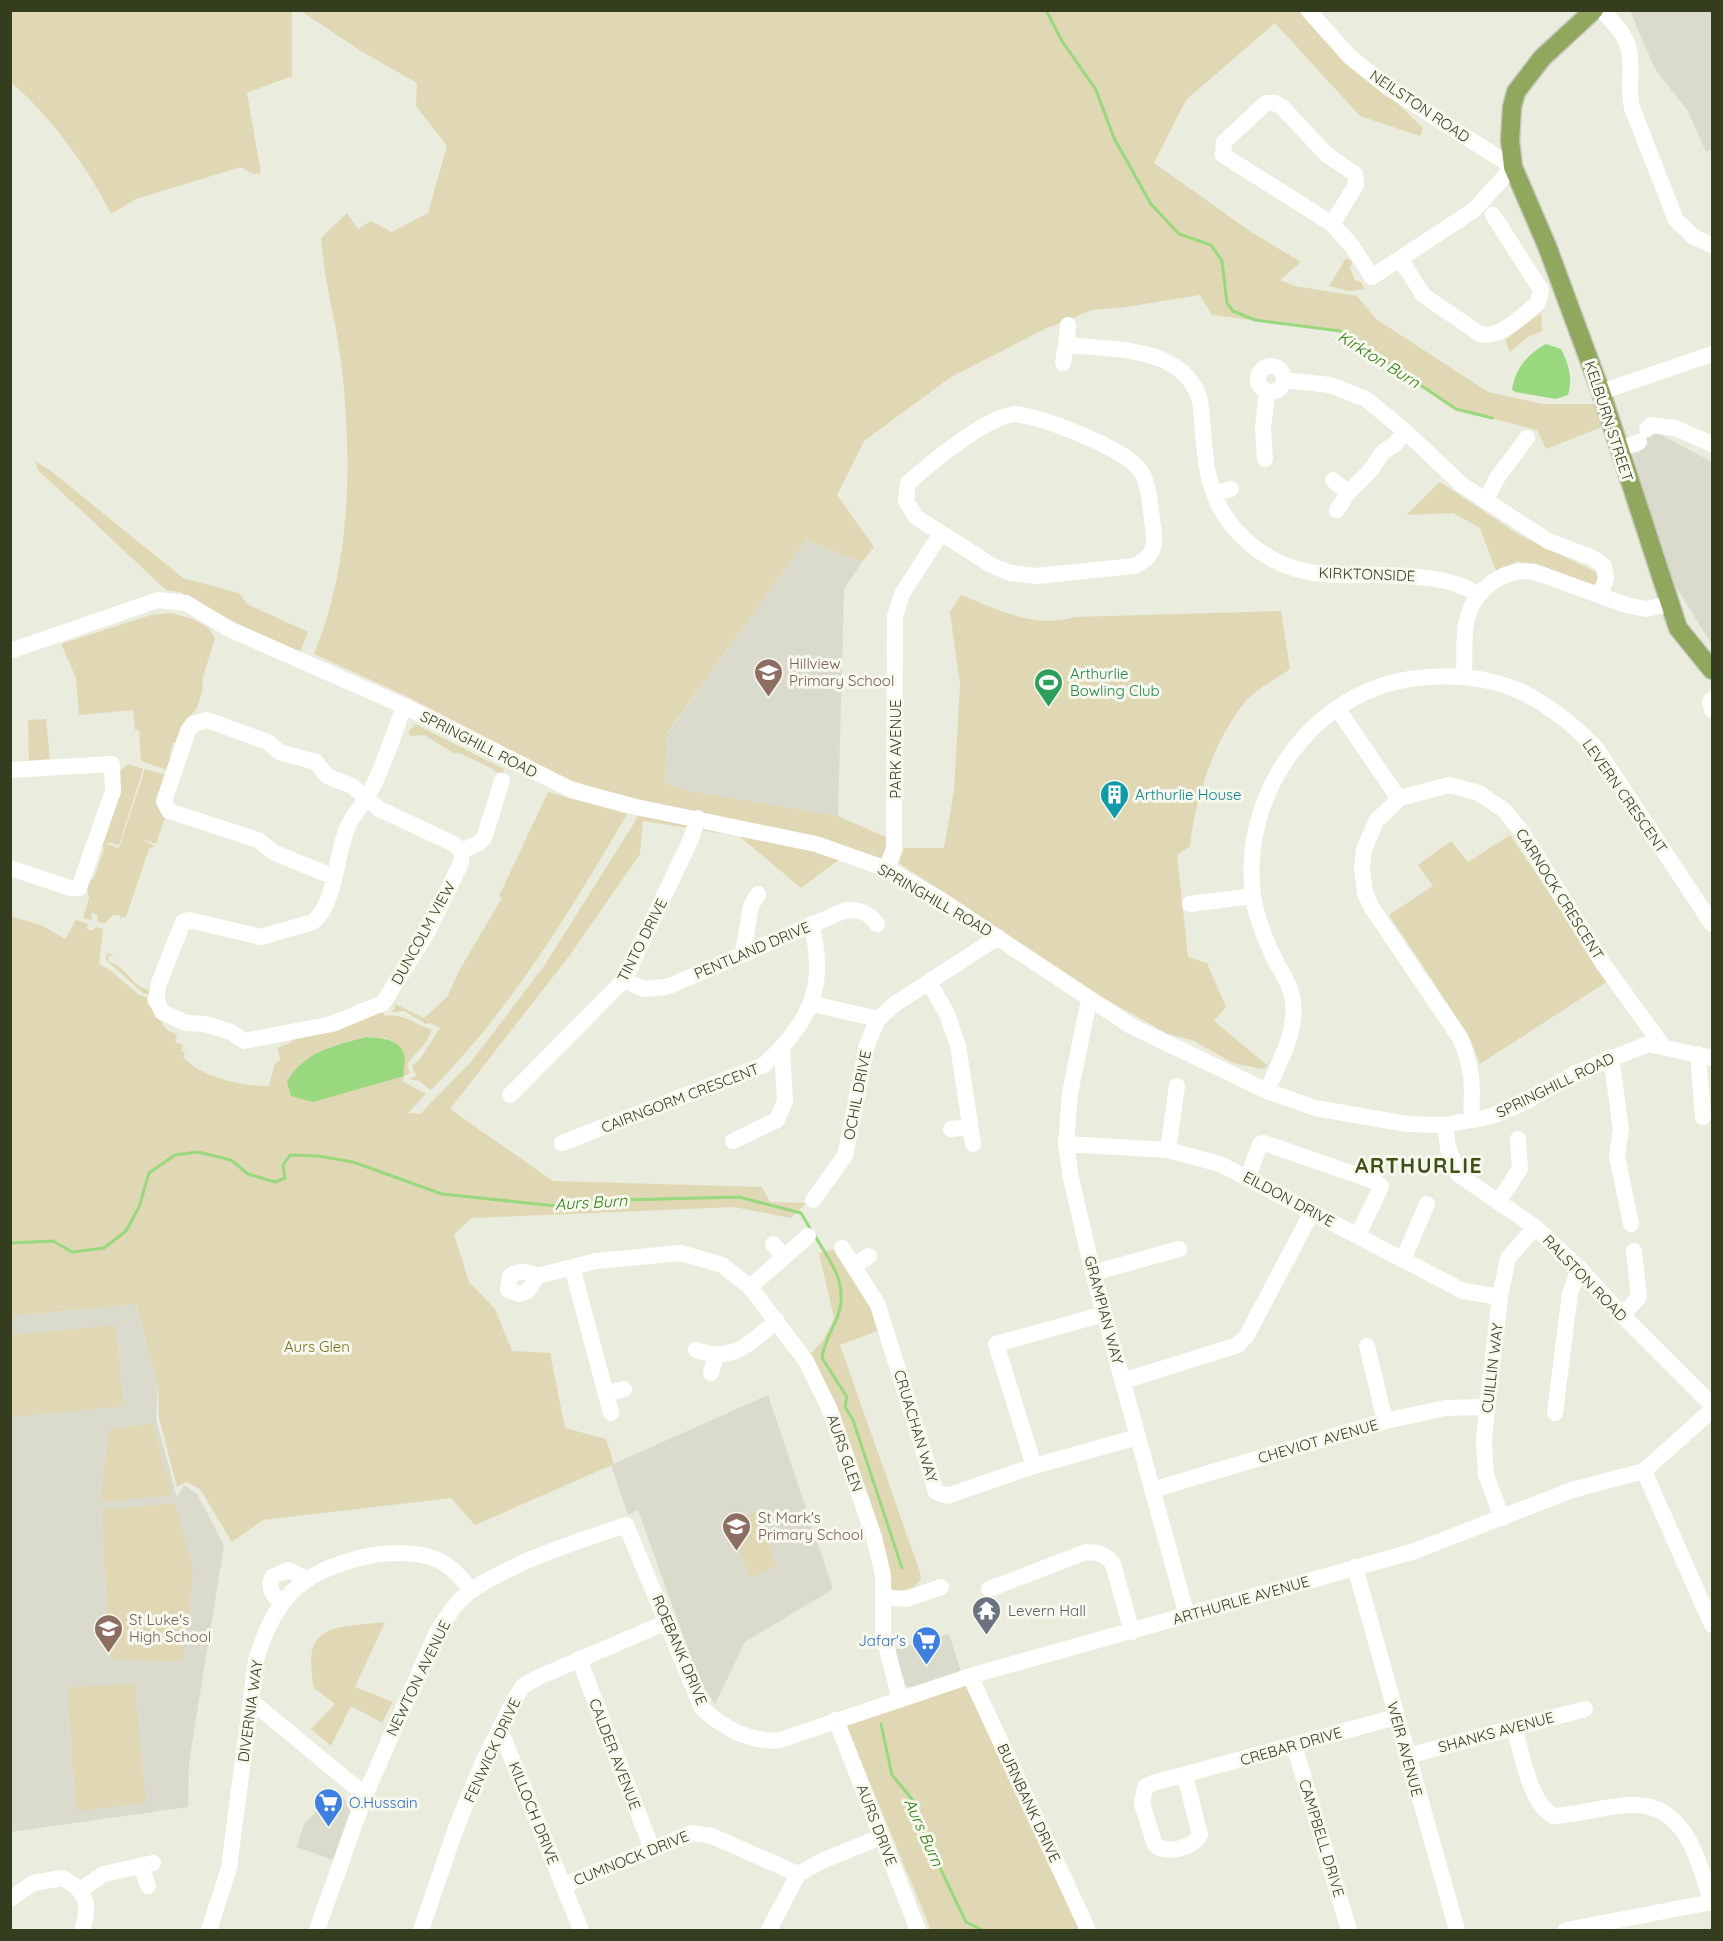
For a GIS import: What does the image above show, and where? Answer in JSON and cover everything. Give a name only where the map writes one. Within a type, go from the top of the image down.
[{"type":"main road","name":"KELBURN STREET","points":[[1594,10],[1542,58],[1516,92],[1512,107],[1510,140],[1513,167],[1547,246],[1601,392],[1678,628],[1713,670]]},
{"type":"street","name":"NEILSTON ROAD","points":[[1308,10],[1350,57],[1389,88],[1513,167]]},
{"type":"street","points":[[1602,10],[1628,44],[1629,95],[1632,108],[1676,220],[1694,237],[1713,245]]},
{"type":"street","points":[[1332,224],[1356,185],[1355,174],[1327,155],[1283,108],[1275,103],[1266,103],[1224,142],[1223,155],[1332,224],[1352,246],[1372,277],[1474,210],[1513,167]]},
{"type":"street","points":[[1401,260],[1423,295],[1480,334],[1493,335],[1538,303],[1541,297],[1541,290],[1510,227],[1493,215]]},
{"type":"street","points":[[1063,363],[1068,325]]},
{"type":"street","name":"KIRKTONSIDE","points":[[1066,345],[1152,355],[1168,360],[1188,377],[1200,399],[1214,494],[1228,521],[1246,541],[1286,564],[1307,572],[1420,576],[1451,580],[1478,594]]},
{"type":"street","points":[[1601,392],[1713,354]]},
{"type":"street","points":[[1265,459],[1271,433],[1267,392],[1258,382],[1260,373],[1266,367],[1279,368],[1285,380],[1349,390],[1366,399],[1406,431],[1453,478],[1548,541],[1593,558],[1604,566],[1606,578],[1600,596]]},
{"type":"street","points":[[1015,414],[1031,416],[1128,458],[1145,480],[1155,542],[1148,559],[1134,566],[1024,576],[991,565],[941,533],[916,517],[910,509],[905,491],[908,483],[987,423],[1005,415],[1015,414]]},
{"type":"street","points":[[1620,449],[1643,435],[1651,425],[1675,428],[1713,444]]},
{"type":"street","points":[[1337,510],[1348,493],[1362,482],[1383,452],[1395,444],[1406,431]]},
{"type":"street","points":[[1486,500],[1514,454],[1527,438]]},
{"type":"street","points":[[1514,454],[1528,464]]},
{"type":"street","points":[[1333,480],[1348,493]]},
{"type":"street","points":[[1214,494],[1231,489]]},
{"type":"street","name":"PARK AVENUE","points":[[887,869],[894,848],[895,616],[902,594],[941,533]]},
{"type":"street","points":[[1464,676],[1466,622],[1478,594],[1497,579],[1523,570],[1646,609],[1669,604]]},
{"type":"street","name":"SPRINGHILL ROAD","points":[[10,651],[158,600],[178,601],[229,629],[404,706],[555,783],[624,804],[816,844],[887,869],[998,938],[1131,1026],[1267,1091],[1315,1108],[1358,1118],[1407,1124],[1445,1125],[1492,1116],[1611,1057],[1648,1044],[1705,1055]]},
{"type":"street","name":"LEVERN CRESCENT","points":[[1267,1091],[1289,1042],[1293,997],[1260,921],[1253,896],[1252,866],[1255,835],[1277,772],[1317,723],[1363,693],[1397,681],[1430,676],[1464,676],[1509,685],[1546,703],[1596,748],[1713,924]]},
{"type":"street","points":[[1713,699],[1710,702],[1713,710]]},
{"type":"street","name":"DUNCOLM VIEW","points":[[404,706],[375,783],[357,810],[343,839],[334,877],[318,917],[313,922],[261,937],[189,920],[183,922],[159,983],[156,999],[162,1012],[186,1023],[197,1026],[205,1024],[231,1032],[244,1041],[332,1024],[383,1003],[427,933],[461,863],[462,851]]},
{"type":"street","points":[[1337,708],[1399,800]]},
{"type":"street","points":[[334,877],[275,853],[258,840],[169,811],[164,801],[188,731],[193,724],[207,720],[268,742],[279,752],[316,762],[327,776],[352,786],[379,809],[422,827],[462,851],[479,843],[483,838],[502,781]]},
{"type":"street","points":[[10,770],[118,763],[113,791],[79,888],[70,888],[10,868]]},
{"type":"street","name":"CARNOCK CRESCENT","points":[[1473,1120],[1470,1106],[1472,1092],[1470,1070],[1460,1038],[1380,921],[1365,893],[1362,868],[1364,850],[1376,821],[1399,800],[1449,784],[1479,793],[1504,810],[1522,832],[1552,877],[1604,965],[1662,1045]]},
{"type":"street","name":"TINTO DRIVE","points":[[510,1095],[624,980],[691,839],[698,818]]},
{"type":"street","points":[[743,953],[751,906],[758,894]]},
{"type":"street","points":[[1190,904],[1253,896]]},
{"type":"street","name":"PENTLAND DRIVE","points":[[624,980],[644,989],[667,987],[846,910],[858,910],[869,914],[877,924]]},
{"type":"street","name":"CAIRNGORM CRESCENT","points":[[562,1143],[583,1138],[764,1065],[782,1048],[813,1004],[818,983],[818,949],[811,924]]},
{"type":"street","points":[[813,1004],[878,1019],[929,982],[998,938]]},
{"type":"street","points":[[929,982],[947,1014],[958,1046],[972,1135],[951,1129]]},
{"type":"street","name":"GRAMPIAN WAY","points":[[1089,1000],[1070,1093],[1066,1144],[1071,1178],[1093,1273],[1187,1616]]},
{"type":"street","name":"OCHIL DRIVE","points":[[813,1200],[845,1156],[867,1045],[878,1019]]},
{"type":"street","points":[[733,1141],[777,1120],[785,1101],[782,1048]]},
{"type":"street","points":[[1703,1117],[1705,1055]]},
{"type":"street","points":[[1611,1057],[1621,1130],[1617,1156],[1631,1224]]},
{"type":"street","points":[[1168,1150],[1177,1086]]},
{"type":"street","name":"RALSTON ROAD","points":[[1445,1125],[1448,1148],[1459,1175],[1535,1227],[1579,1268],[1622,1315],[1713,1406]]},
{"type":"street","points":[[1498,1202],[1520,1169],[1518,1139]]},
{"type":"street","points":[[1248,1177],[1260,1144],[1264,1143],[1374,1181],[1381,1186],[1358,1235]]},
{"type":"street","name":"EILDON DRIVE","points":[[1066,1144],[1168,1150],[1206,1159],[1248,1177],[1463,1291],[1500,1297]]},
{"type":"street","points":[[1403,1260],[1426,1204]]},
{"type":"street","points":[[1123,1381],[1238,1345],[1247,1335],[1312,1212]]},
{"type":"street","name":"CUILLIN WAY","points":[[1502,1518],[1486,1475],[1484,1441],[1487,1407],[1500,1297],[1508,1258],[1535,1227]]},
{"type":"street","points":[[750,1287],[779,1250],[808,1236]]},
{"type":"street","name":"CRUACHAN WAY","points":[[842,1248],[881,1314],[936,1492],[947,1496],[1034,1466]]},
{"type":"street","points":[[1093,1273],[1179,1249]]},
{"type":"street","points":[[1622,1315],[1639,1297],[1634,1251]]},
{"type":"street","name":"AURS GLEN","points":[[537,1276],[596,1261],[681,1253],[722,1265],[750,1287],[806,1361],[830,1410],[874,1537],[883,1575],[883,1632],[900,1700]]},
{"type":"street","points":[[854,1266],[869,1256]]},
{"type":"street","points":[[572,1267],[608,1393],[611,1413]]},
{"type":"street","points":[[1555,1413],[1570,1293],[1579,1268]]},
{"type":"street","points":[[1104,1314],[996,1344],[1034,1466],[1138,1437]]},
{"type":"street","points":[[696,1350],[716,1356],[740,1349],[777,1321]]},
{"type":"street","points":[[1367,1346],[1385,1421]]},
{"type":"street","points":[[711,1373],[716,1356]]},
{"type":"street","points":[[608,1393],[624,1389]]},
{"type":"street","name":"CHEVIOT AVENUE","points":[[1152,1490],[1385,1421],[1445,1408],[1487,1407]]},
{"type":"street","points":[[1713,1410],[1644,1471],[1713,1625]]},
{"type":"street","name":"ARTHURLIE AVENUE","points":[[836,1720],[970,1676],[1415,1551],[1572,1490],[1644,1471]]},
{"type":"street","name":"NEWTON AVENUE","points":[[317,1930],[365,1795],[437,1632],[451,1610],[472,1590],[535,1557],[626,1525]]},
{"type":"street","name":"ROEBANK DRIVE","points":[[626,1525],[702,1708],[716,1721],[733,1731],[767,1741],[780,1740],[836,1720]]},
{"type":"street","points":[[989,1589],[1086,1552],[1097,1552],[1107,1557],[1113,1564],[1132,1632]]},
{"type":"street","name":"DIVERNIA WAY","points":[[209,1930],[229,1868],[256,1660],[262,1640],[282,1604],[307,1579],[331,1566],[374,1556],[410,1553],[439,1560],[451,1568],[472,1590]]},
{"type":"street","name":"WEIR AVENUE","points":[[1355,1568],[1457,1930]]},
{"type":"street","points":[[282,1604],[272,1594],[270,1585],[272,1577],[288,1570],[307,1579]]},
{"type":"street","points":[[883,1597],[907,1599],[941,1587]]},
{"type":"street","name":"FENWICK DRIVE","points":[[421,1930],[456,1828],[483,1762],[523,1686],[579,1659],[667,1622]]},
{"type":"street","name":"CALDER AVENUE","points":[[579,1659],[652,1849]]},
{"type":"street","name":"BURNBANK DRIVE","points":[[970,1676],[1088,1930]]},
{"type":"street","points":[[251,1701],[365,1795]]},
{"type":"street","name":"SHANKS AVENUE","points":[[1407,1756],[1585,1709]]},
{"type":"street","name":"CREBAR DRIVE","points":[[1185,1776],[1200,1835],[1192,1844],[1166,1850],[1155,1845],[1142,1804],[1141,1794],[1145,1787],[1396,1717]]},
{"type":"street","name":"AURS DRIVE","points":[[836,1720],[918,1930]]},
{"type":"street","points":[[1514,1727],[1536,1798],[1544,1811],[1553,1816],[1635,1805],[1657,1809],[1675,1820],[1686,1833],[1712,1902],[1566,1930]]},
{"type":"street","name":"KILLOCH DRIVE","points":[[500,1730],[581,1930]]},
{"type":"street","name":"CAMPBELL DRIVE","points":[[1294,1745],[1349,1930]]},
{"type":"street","name":"CUMNOCK DRIVE","points":[[564,1885],[692,1833],[700,1832],[798,1874]]},
{"type":"street","points":[[769,1930],[798,1874],[824,1860],[881,1837]]},
{"type":"street","points":[[80,1890],[104,1874],[147,1865],[148,1886]]},
{"type":"street","points":[[10,1899],[33,1883],[44,1879],[62,1878],[80,1890],[86,1900],[87,1916],[82,1930]]},
{"type":"shaded area","points":[[1630,11],[1712,11],[1712,149],[1706,152],[1688,111],[1655,69]]},
{"type":"shaded area","points":[[1546,344],[1561,349],[1564,355],[1570,377],[1568,395],[1556,399],[1512,390],[1523,362]]},
{"type":"shaded area","points":[[1652,430],[1712,462],[1712,645],[1670,577],[1641,488],[1633,452],[1639,453]]},
{"type":"shaded area","name":"Hillview Primary School","points":[[806,540],[862,562],[844,589],[838,816],[679,789],[665,782],[667,734]]},
{"type":"shaded area","points":[[366,1037],[392,1041],[401,1048],[405,1061],[404,1076],[313,1102],[291,1096],[287,1082],[302,1063],[321,1051]]},
{"type":"shaded area","name":"St Luke's High School","points":[[136,1304],[158,1386],[156,1419],[177,1497],[184,1485],[197,1494],[224,1545],[189,1762],[188,1807],[11,1832],[10,1316]]},
{"type":"shaded area","name":"St Mark's Primary School","points":[[768,1395],[833,1589],[745,1642],[715,1704],[703,1686],[690,1655],[638,1510],[628,1515],[611,1465]]},
{"type":"shaded area","points":[[949,1634],[961,1672],[911,1687],[906,1686],[894,1650]]},
{"type":"shaded area","points":[[338,1790],[351,1808],[333,1860],[297,1847],[304,1824]]},
{"type":"green space","points":[[11,10],[292,11],[292,76],[247,93],[261,173],[253,174],[241,167],[136,199],[111,214],[91,178],[67,143],[54,126],[11,82]]},
{"type":"green space","name":"Aurs Glen","points":[[301,11],[1301,11],[1423,128],[1420,136],[1360,116],[1275,23],[1186,100],[1154,163],[1251,232],[1301,262],[1280,280],[1295,286],[1357,296],[1376,319],[1488,392],[1543,404],[1598,404],[1607,425],[1546,449],[1537,430],[1456,409],[1340,331],[1212,315],[1200,295],[1092,310],[1047,328],[951,377],[864,441],[837,495],[874,547],[862,562],[806,540],[667,733],[665,782],[679,789],[838,816],[890,839],[876,871],[840,859],[801,888],[739,836],[643,821],[640,854],[570,955],[450,1109],[553,1181],[762,1187],[770,1202],[806,1203],[791,1218],[734,1207],[472,1218],[454,1234],[469,1282],[495,1309],[512,1351],[550,1353],[565,1428],[606,1439],[614,1464],[475,1525],[451,1498],[263,1520],[232,1542],[200,1489],[186,1482],[177,1487],[159,1418],[158,1386],[136,1304],[11,1316],[11,916],[43,926],[65,939],[76,920],[88,924],[87,929],[93,931],[95,927],[103,929],[99,964],[110,970],[139,995],[148,998],[147,1003],[167,1030],[177,1034],[175,1042],[183,1045],[181,1051],[185,1052],[183,1057],[201,1070],[223,1079],[269,1086],[275,1063],[280,1060],[278,1048],[292,1042],[292,1038],[377,1011],[384,1013],[385,1016],[404,1018],[432,1030],[426,1042],[407,1064],[410,1073],[404,1076],[402,1081],[426,1094],[408,1113],[420,1114],[471,1062],[544,966],[636,820],[640,802],[567,779],[404,695],[314,654],[326,620],[342,550],[347,478],[342,369],[321,238],[347,213],[358,229],[371,221],[392,232],[428,213],[447,146],[416,106],[417,83],[361,51]],"holes":[[[366,1037],[387,1038],[405,1062],[402,1071],[327,1048]]]},
{"type":"green space","points":[[1346,258],[1352,262],[1350,268],[1355,280],[1361,282],[1365,289],[1349,291],[1329,286]]},
{"type":"green space","points":[[1541,313],[1542,331],[1528,337],[1510,352],[1505,340]]},
{"type":"green space","points":[[35,461],[51,471],[183,578],[239,593],[247,604],[308,632],[300,652],[238,624],[180,592],[166,590],[38,470]]},
{"type":"green space","points":[[1440,482],[1518,534],[1596,572],[1598,582],[1589,587],[1518,561],[1496,571],[1480,528],[1453,513],[1406,515]]},
{"type":"green space","points":[[961,595],[1003,612],[1045,621],[1075,617],[1281,611],[1290,669],[1255,693],[1234,717],[1215,752],[1201,789],[1190,846],[1177,855],[1188,957],[1207,963],[1226,1007],[1214,1021],[1268,1066],[1262,1069],[1233,1063],[1192,1040],[1168,1034],[1100,996],[899,863],[904,848],[944,848],[954,791],[960,685],[950,612]]},
{"type":"green space","points":[[172,613],[195,620],[208,628],[215,638],[202,680],[203,688],[197,708],[188,718],[180,740],[173,743],[170,754],[174,761],[167,770],[141,761],[139,730],[135,730],[133,710],[79,715],[76,678],[61,644],[151,615]]},
{"type":"green space","points":[[46,719],[50,759],[29,761],[28,720]]},
{"type":"green space","points":[[415,724],[504,769],[503,773],[495,772],[457,752],[455,754],[424,735],[410,736],[408,732]]},
{"type":"green space","points":[[128,764],[143,769],[119,845],[108,842],[108,844],[119,848],[145,769],[166,775],[166,815],[156,844],[141,839],[154,846],[149,849],[126,917],[120,918],[120,915],[113,915],[104,924],[97,921],[98,916],[91,912],[92,920],[83,918],[89,898],[86,884],[94,878],[104,849],[101,842],[116,774]]},
{"type":"green space","points":[[548,792],[627,814],[584,887],[538,958],[487,1026],[431,1090],[419,1081],[409,1079],[416,1076],[412,1066],[420,1059],[440,1028],[430,1023],[426,1024],[404,1011],[391,1012],[395,1004],[424,1018],[447,997],[460,969],[502,898],[499,896]]},
{"type":"green space","points":[[1510,835],[1608,981],[1480,1064],[1469,1036],[1389,915],[1433,886],[1418,865],[1451,841],[1468,862]]},
{"type":"green space","points":[[107,953],[114,955],[109,956],[108,961],[122,969],[138,985],[150,991],[150,995],[143,993],[106,960]]},
{"type":"green space","points":[[836,1249],[868,1302],[880,1330],[840,1345],[920,1572],[921,1579],[914,1587],[895,1593],[892,1590],[882,1541],[809,1356],[824,1339],[834,1318],[819,1253]]},
{"type":"green space","points":[[116,1325],[123,1406],[11,1417],[11,1335]]},
{"type":"green space","points":[[153,1424],[172,1495],[105,1502],[101,1499],[109,1429]]},
{"type":"green space","points":[[175,1503],[193,1570],[183,1662],[112,1659],[99,1639],[108,1619],[102,1510]]},
{"type":"green space","points":[[756,1512],[777,1566],[750,1577],[729,1522]]},
{"type":"green space","points":[[385,1622],[355,1687],[393,1702],[382,1723],[351,1706],[331,1746],[311,1729],[335,1704],[314,1688],[311,1667],[312,1651],[317,1640],[336,1628]]},
{"type":"green space","points":[[134,1684],[146,1803],[76,1811],[68,1687]]},
{"type":"green space","points":[[968,1685],[1085,1930],[931,1930],[845,1723]]},
{"type":"waterway","name":"Kirkton Burn","points":[[1046,10],[1062,41],[1096,90],[1114,138],[1151,204],[1179,234],[1211,245],[1222,261],[1227,303],[1233,311],[1255,320],[1340,331],[1456,409],[1492,418]]},
{"type":"waterway","name":"Aurs Burn","points":[[10,1243],[53,1241],[72,1252],[104,1248],[126,1231],[139,1207],[149,1173],[175,1155],[198,1152],[231,1160],[248,1174],[275,1182],[285,1178],[283,1165],[290,1155],[318,1156],[353,1162],[442,1194],[566,1207],[583,1201],[739,1197],[801,1213],[811,1230]]},
{"type":"waterway","name":"Aurs Burn","points":[[815,1236],[837,1275],[841,1295],[837,1318],[826,1342],[822,1358],[847,1397],[845,1407],[853,1420],[902,1568]]},
{"type":"waterway","name":"Aurs Burn","points":[[881,1724],[892,1775],[912,1799],[921,1828],[966,1922],[982,1930]]},
{"type":"place","name":"Hillview Primary School","points":[[768,698]]},
{"type":"place","name":"Arthurlie Bowling Club","points":[[1049,708]]},
{"type":"place","name":"Arthurlie House","points":[[1114,820]]},
{"type":"place","name":"St Mark's Primary School","points":[[737,1552]]},
{"type":"place","name":"Levern Hall","points":[[987,1636]]},
{"type":"place","name":"St Luke's High School","points":[[108,1654]]},
{"type":"place","name":"Jafar's","points":[[927,1666]]},
{"type":"place","name":"O.Hussain","points":[[328,1828]]},
{"type":"district","name":"ARTHURLIE","points":[[1419,1165]]}]
